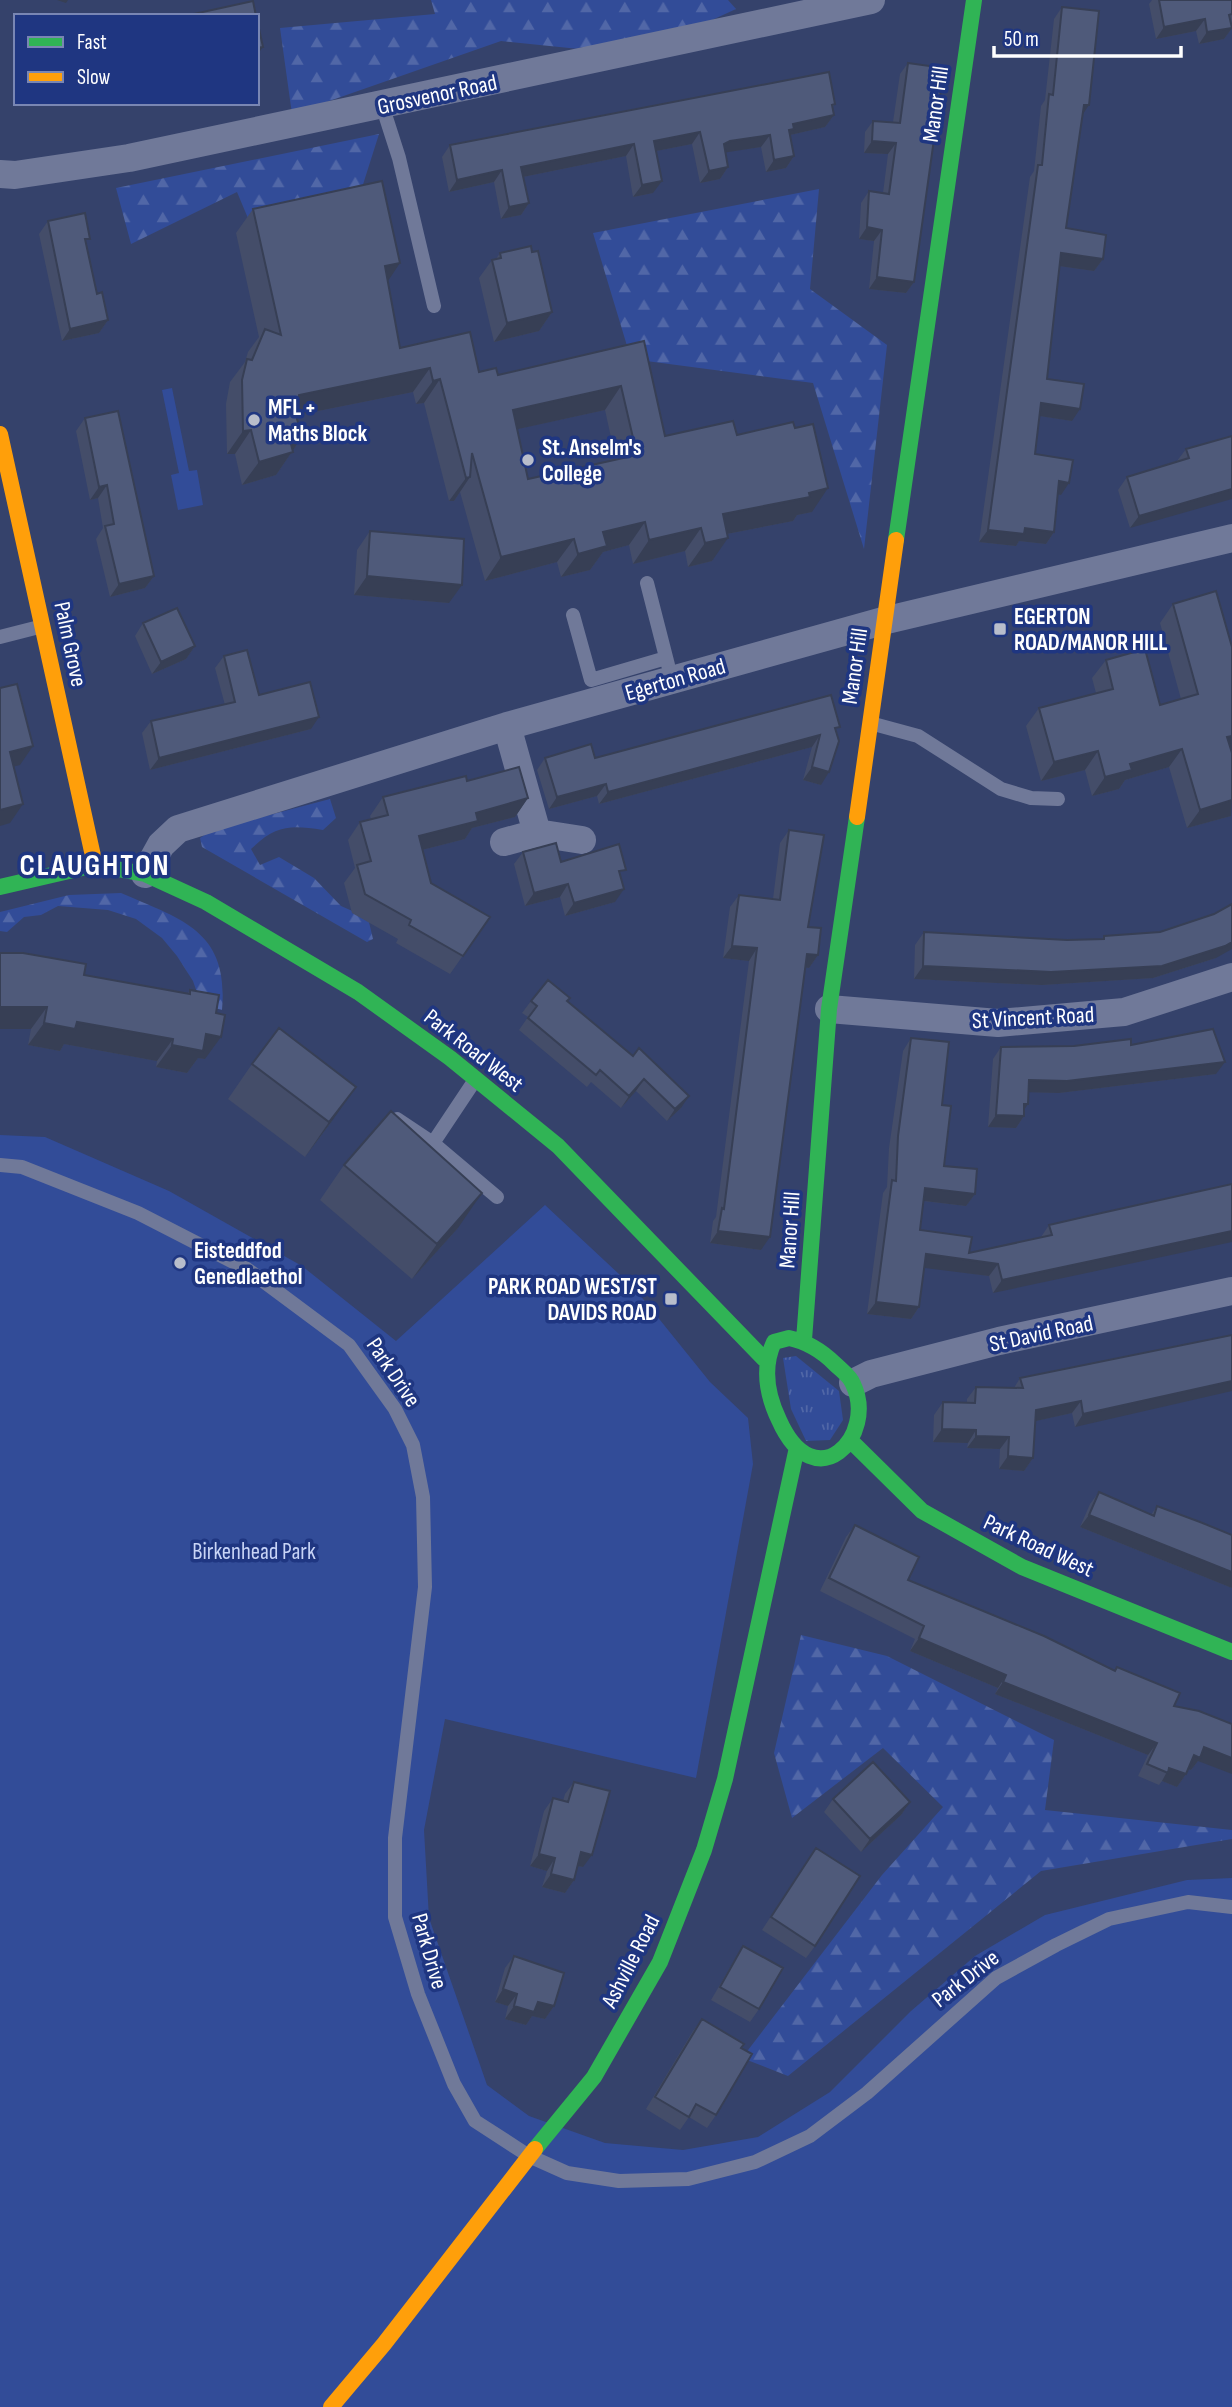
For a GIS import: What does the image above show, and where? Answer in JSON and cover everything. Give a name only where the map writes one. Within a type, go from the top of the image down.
[{"type":"street","name":"Grosvenor Road","points":[[0,174],[15,176],[129,158],[871,0]]},
{"type":"street","name":"Manor Hill","points":[[804,1340],[829,1009],[974,0]]},
{"type":"street","name":"Palm Grove","points":[[0,434],[3,465],[44,626],[95,864]]},
{"type":"street","name":"Egerton Road","points":[[145,874],[161,845],[178,829],[507,726],[669,669],[1232,538]]},
{"type":"street","points":[[507,726],[537,833]]},
{"type":"street","points":[[504,842],[537,833],[582,840]]},
{"type":"street","name":"Park Road West","points":[[95,864],[145,874],[206,902],[358,992],[476,1079],[558,1146],[764,1359]]},
{"type":"street","points":[[0,887],[95,864]]},
{"type":"street","name":"St Vincent Road","points":[[829,1009],[999,1023],[1124,1012],[1232,977]]},
{"type":"street","name":"St David Road","points":[[853,1383],[871,1374],[999,1341],[1232,1291]]},
{"type":"street","points":[[789,1338],[804,1340],[825,1354],[853,1383],[858,1405],[858,1424],[850,1441],[837,1455],[813,1460],[796,1452],[783,1439],[767,1383],[764,1359],[774,1342],[789,1338]]},
{"type":"street","name":"Park Road West","points":[[850,1441],[922,1511],[1021,1567],[1232,1652]]},
{"type":"street","name":"Ashville Road","points":[[331,2407],[594,2077],[653,1973],[704,1850],[725,1779],[796,1452]]},
{"type":"lane","points":[[382,105],[399,158],[434,306]]},
{"type":"lane","points":[[573,615],[592,680],[669,669],[647,583]]},
{"type":"lane","points":[[0,637],[44,626]]},
{"type":"lane","points":[[869,723],[918,736],[1001,789],[1031,798],[1058,799]]},
{"type":"lane","points":[[433,1143],[476,1079]]},
{"type":"lane","points":[[397,1119],[433,1143],[497,1197]]},
{"type":"lane","name":"Park Drive","points":[[0,1166],[22,1167],[138,1213],[247,1269],[349,1345],[395,1409],[413,1445],[423,1497],[425,1587],[395,1838],[395,1917],[418,1994],[454,2084],[475,2121],[529,2156],[567,2174],[619,2181],[688,2179],[755,2162],[810,2136],[867,2094],[996,1978],[1056,1945],[1109,1919],[1188,1902],[1232,1907]]},
{"type":"green space","points":[[431,0],[728,0],[736,9],[712,20],[579,49],[501,41],[292,114],[280,28],[435,14]]},
{"type":"green space","points":[[379,134],[359,197],[250,223],[237,192],[131,244],[116,188]]},
{"type":"green space","points":[[819,189],[810,289],[887,345],[864,549],[813,383],[631,359],[593,233]]},
{"type":"green space","points":[[172,388],[189,471],[197,470],[203,505],[178,510],[171,475],[179,473],[162,390]]},
{"type":"green space","points":[[330,799],[336,818],[323,830],[292,827],[276,831],[251,849],[260,865],[279,857],[314,878],[341,906],[368,918],[373,939],[367,942],[202,847],[200,838],[212,830]]},
{"type":"green space","points":[[121,893],[182,921],[209,945],[218,962],[222,983],[222,1010],[201,1004],[193,981],[177,956],[162,938],[136,919],[108,910],[58,906],[41,915],[24,917],[7,932],[0,931],[0,912],[69,895]]},
{"type":"green space","name":"Birkenhead Park","points":[[0,1135],[45,1137],[169,1191],[302,1266],[396,1341],[545,1205],[635,1289],[710,1382],[748,1418],[753,1464],[696,1778],[445,1719],[424,1830],[429,1918],[487,2085],[529,2116],[605,2143],[683,2150],[758,2137],[830,2092],[911,2011],[975,1956],[1045,1915],[1187,1880],[1232,1878],[1232,2407],[0,2407]]},
{"type":"green space","points":[[796,1356],[839,1391],[843,1420],[830,1440],[806,1441],[791,1409],[783,1358]]},
{"type":"green space","points":[[801,1635],[887,1656],[1054,1740],[1045,1810],[1232,1830],[1232,1839],[1041,1871],[788,2076],[742,2058],[882,1875],[943,1807],[883,1748],[792,1818],[774,1753]]},
{"type":"building","points":[[1159,0],[1232,0],[1232,14],[1229,15],[1232,28],[1207,32],[1205,19],[1164,27]]},
{"type":"building","points":[[253,1],[256,14],[194,14]]},
{"type":"building","points":[[1062,7],[1099,11],[1089,105],[1084,105],[1066,228],[1106,235],[1103,259],[1061,253],[1047,379],[1084,384],[1080,409],[1041,403],[1035,454],[1073,460],[1069,483],[1059,481],[1054,532],[1025,528],[1024,534],[988,530],[1038,165],[1042,165],[1049,94],[1053,95]]},
{"type":"building","points":[[259,29],[263,47],[259,48]]},
{"type":"building","points":[[908,63],[944,68],[914,282],[877,277],[882,230],[867,227],[869,191],[889,194],[896,143],[872,141],[873,121],[900,123]]},
{"type":"building","points":[[829,72],[835,104],[832,105],[834,115],[793,124],[794,129],[789,130],[794,156],[774,160],[770,135],[730,141],[724,144],[728,167],[709,171],[700,132],[654,141],[662,181],[642,185],[634,144],[521,167],[529,203],[509,207],[502,170],[457,180],[450,145]]},
{"type":"building","points":[[382,181],[400,263],[385,266],[400,348],[470,332],[479,372],[496,368],[498,375],[644,341],[665,436],[733,421],[737,435],[793,422],[795,428],[813,424],[828,488],[809,493],[810,497],[723,514],[728,538],[705,543],[701,528],[649,540],[645,522],[603,532],[607,546],[578,554],[574,539],[501,557],[472,453],[470,477],[466,478],[440,379],[433,381],[430,368],[299,395],[297,419],[302,437],[290,440],[293,452],[259,462],[251,430],[243,431],[242,380],[247,359],[252,360],[265,329],[281,335],[253,209]],"holes":[[[621,386],[637,455],[528,479],[513,410]]]},
{"type":"building","points":[[85,213],[90,239],[85,239],[97,294],[102,292],[108,320],[70,329],[48,221]]},
{"type":"building","points":[[531,246],[532,252],[538,251],[552,312],[507,323],[492,260],[501,258],[500,253]]},
{"type":"building","points":[[118,411],[154,576],[119,584],[105,526],[114,524],[107,485],[99,487],[85,418]]},
{"type":"building","points":[[1232,436],[1232,489],[1139,516],[1127,477],[1189,458],[1186,449]]},
{"type":"building","points":[[370,531],[464,539],[462,585],[367,576]]},
{"type":"building","points":[[1216,591],[1232,647],[1232,736],[1227,737],[1232,753],[1232,800],[1200,810],[1182,749],[1130,764],[1132,770],[1105,777],[1098,751],[1054,762],[1039,708],[1113,689],[1106,660],[1145,649],[1160,705],[1198,694],[1173,604]]},
{"type":"building","points":[[177,608],[195,646],[161,662],[143,623]]},
{"type":"building","points":[[247,650],[259,695],[310,682],[319,717],[159,758],[151,721],[235,702],[224,656]]},
{"type":"building","points":[[17,684],[33,746],[10,752],[23,804],[0,810],[0,688]]},
{"type":"building","points":[[831,695],[840,727],[835,728],[839,741],[829,772],[812,767],[820,735],[608,792],[606,784],[557,797],[545,758],[591,744],[595,758]]},
{"type":"building","points":[[519,767],[528,798],[476,813],[478,821],[419,836],[431,883],[490,917],[463,956],[409,925],[411,920],[365,894],[357,865],[371,861],[360,822],[388,815],[383,797],[466,776],[467,781]]},
{"type":"building","points":[[789,830],[824,835],[808,927],[821,928],[818,955],[807,954],[770,1237],[718,1231],[722,1208],[724,1209],[757,948],[732,946],[739,895],[780,900]]},
{"type":"building","points":[[556,843],[561,862],[619,844],[626,870],[619,871],[624,889],[574,903],[568,884],[534,893],[523,852]]},
{"type":"building","points":[[1232,904],[1232,942],[1162,966],[1051,972],[923,966],[924,932],[1067,940],[1104,939],[1104,936],[1160,932],[1214,914]]},
{"type":"building","points":[[0,953],[23,953],[86,964],[84,975],[190,994],[190,990],[219,995],[216,1013],[225,1015],[221,1037],[206,1034],[203,1051],[172,1045],[173,1039],[77,1022],[75,1029],[44,1023],[47,1007],[0,1007]]},
{"type":"building","points":[[548,980],[570,998],[567,1001],[633,1056],[639,1048],[689,1096],[675,1109],[644,1079],[629,1096],[600,1070],[596,1075],[528,1018],[537,1006],[531,1001]]},
{"type":"building","points":[[279,1028],[356,1087],[329,1122],[252,1064]]},
{"type":"building","points":[[1213,1029],[1225,1062],[1067,1081],[1029,1080],[1028,1104],[1024,1104],[1024,1116],[996,1115],[1001,1047],[1074,1046],[1131,1039],[1131,1045]]},
{"type":"building","points":[[911,1038],[949,1042],[942,1105],[951,1106],[944,1166],[977,1169],[975,1194],[925,1188],[920,1230],[972,1237],[969,1253],[1052,1235],[1049,1225],[1232,1184],[1232,1231],[1002,1280],[998,1264],[926,1254],[919,1307],[876,1302],[892,1180],[896,1181],[898,1136]]},
{"type":"building","points":[[391,1111],[482,1193],[437,1244],[344,1165]]},
{"type":"building","points":[[1232,1335],[1232,1381],[1083,1414],[1081,1401],[1036,1410],[1033,1458],[1008,1456],[1009,1437],[976,1436],[976,1430],[942,1429],[943,1402],[975,1403],[976,1387],[1023,1388],[1020,1378]]},
{"type":"building","points":[[1099,1492],[1154,1516],[1157,1506],[1232,1535],[1232,1572],[1089,1515]]},
{"type":"building","points":[[855,1525],[919,1557],[908,1580],[1044,1636],[1115,1671],[1117,1667],[1180,1693],[1174,1706],[1199,1711],[1232,1724],[1232,1758],[1204,1747],[1200,1758],[1194,1755],[1186,1774],[1169,1768],[1168,1773],[1147,1764],[1157,1743],[1003,1682],[1006,1675],[919,1638],[924,1626],[829,1578]]},
{"type":"building","points":[[873,1762],[910,1802],[870,1839],[833,1799]]},
{"type":"building","points":[[574,1782],[610,1791],[592,1855],[581,1852],[574,1880],[551,1874],[555,1858],[539,1854],[553,1798],[568,1802]]},
{"type":"building","points":[[816,1848],[860,1876],[815,1946],[771,1917]]},
{"type":"building","points":[[743,1946],[783,1968],[759,2009],[720,1987]]},
{"type":"building","points":[[514,1956],[564,1973],[554,2006],[538,2002],[534,2012],[514,2006],[517,1994],[503,1989]]},
{"type":"building","points":[[702,2019],[744,2044],[741,2048],[752,2054],[716,2115],[696,2104],[689,2117],[655,2097]]},
{"type":"traffic: fast","points":[[896,540],[974,0]]},
{"type":"traffic: fast","points":[[804,1340],[829,1009],[857,817]]},
{"type":"traffic: fast","points":[[0,887],[95,865],[145,874],[206,902],[358,992],[450,1058],[558,1146],[764,1359]]},
{"type":"traffic: fast","points":[[789,1338],[820,1351],[845,1373],[853,1384],[858,1404],[857,1423],[850,1440],[839,1452],[825,1458],[809,1456],[794,1444],[771,1401],[767,1372],[770,1352],[774,1342],[789,1338]]},
{"type":"traffic: fast","points":[[851,1441],[922,1511],[1022,1567],[1232,1652]]},
{"type":"traffic: fast","points":[[535,2149],[594,2077],[660,1962],[704,1850],[725,1779],[796,1452]]},
{"type":"traffic: slow","points":[[0,434],[95,865]]},
{"type":"traffic: slow","points":[[857,817],[896,540]]},
{"type":"traffic: slow","points":[[331,2407],[384,2344],[535,2149]]},
{"type":"place","name":"MFL + Maths Block","points":[[254,420]]},
{"type":"place","name":"St. Anselm's College","points":[[528,460]]},
{"type":"place","name":"EGERTON ROAD/MANOR HILL","points":[[1000,629]]},
{"type":"place","name":"Eisteddfod Genedlaethol","points":[[180,1263]]},
{"type":"place","name":"PARK ROAD WEST/ST DAVIDS ROAD","points":[[671,1299]]},
{"type":"district","name":"CLAUGHTON","points":[[95,865]]}]
